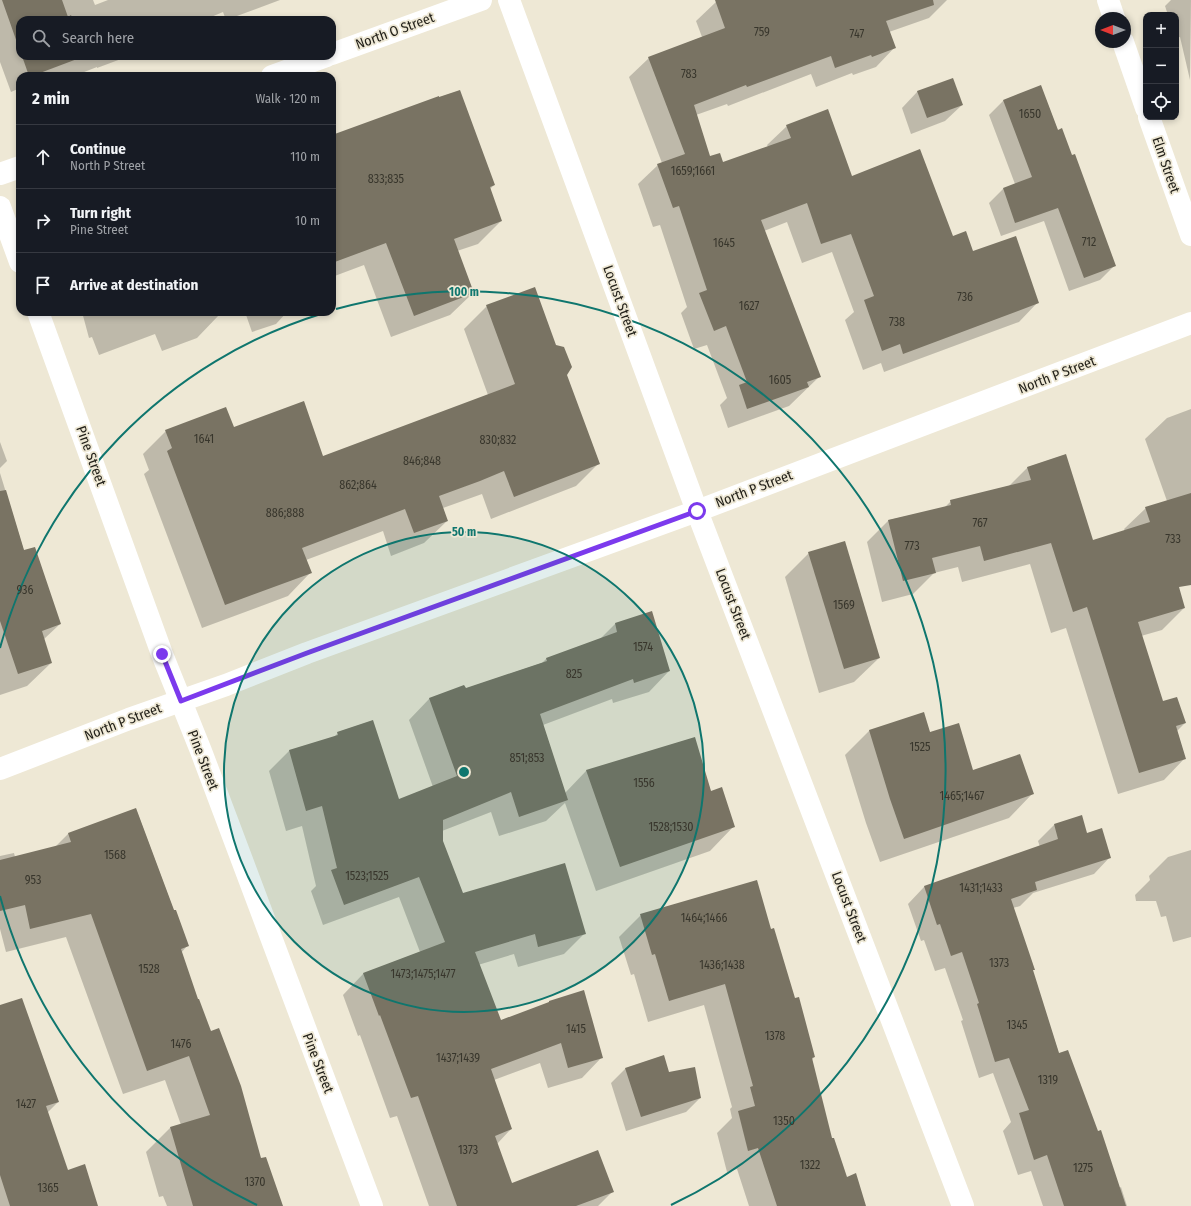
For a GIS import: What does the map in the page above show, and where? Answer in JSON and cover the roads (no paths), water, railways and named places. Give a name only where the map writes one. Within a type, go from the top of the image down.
[{"type":"street","name":"North O Street","points":[[336,53],[481,0]]},
{"type":"street","name":"Locust Street","points":[[509,0],[697,511],[964,1206]]},
{"type":"street","points":[[1108,0],[1112,12]]},
{"type":"street","points":[[1125,48],[1143,99]]},
{"type":"street","points":[[283,72],[316,60]]},
{"type":"street","name":"Elm Street","points":[[1150,120],[1191,235]]},
{"type":"street","points":[[0,174],[16,168]]},
{"type":"street","points":[[0,207],[16,251]]},
{"type":"street","name":"Pine Street","points":[[39,316],[181,701],[372,1206]]},
{"type":"street","name":"North P Street","points":[[0,769],[307,653],[697,511],[1191,323]]}]
